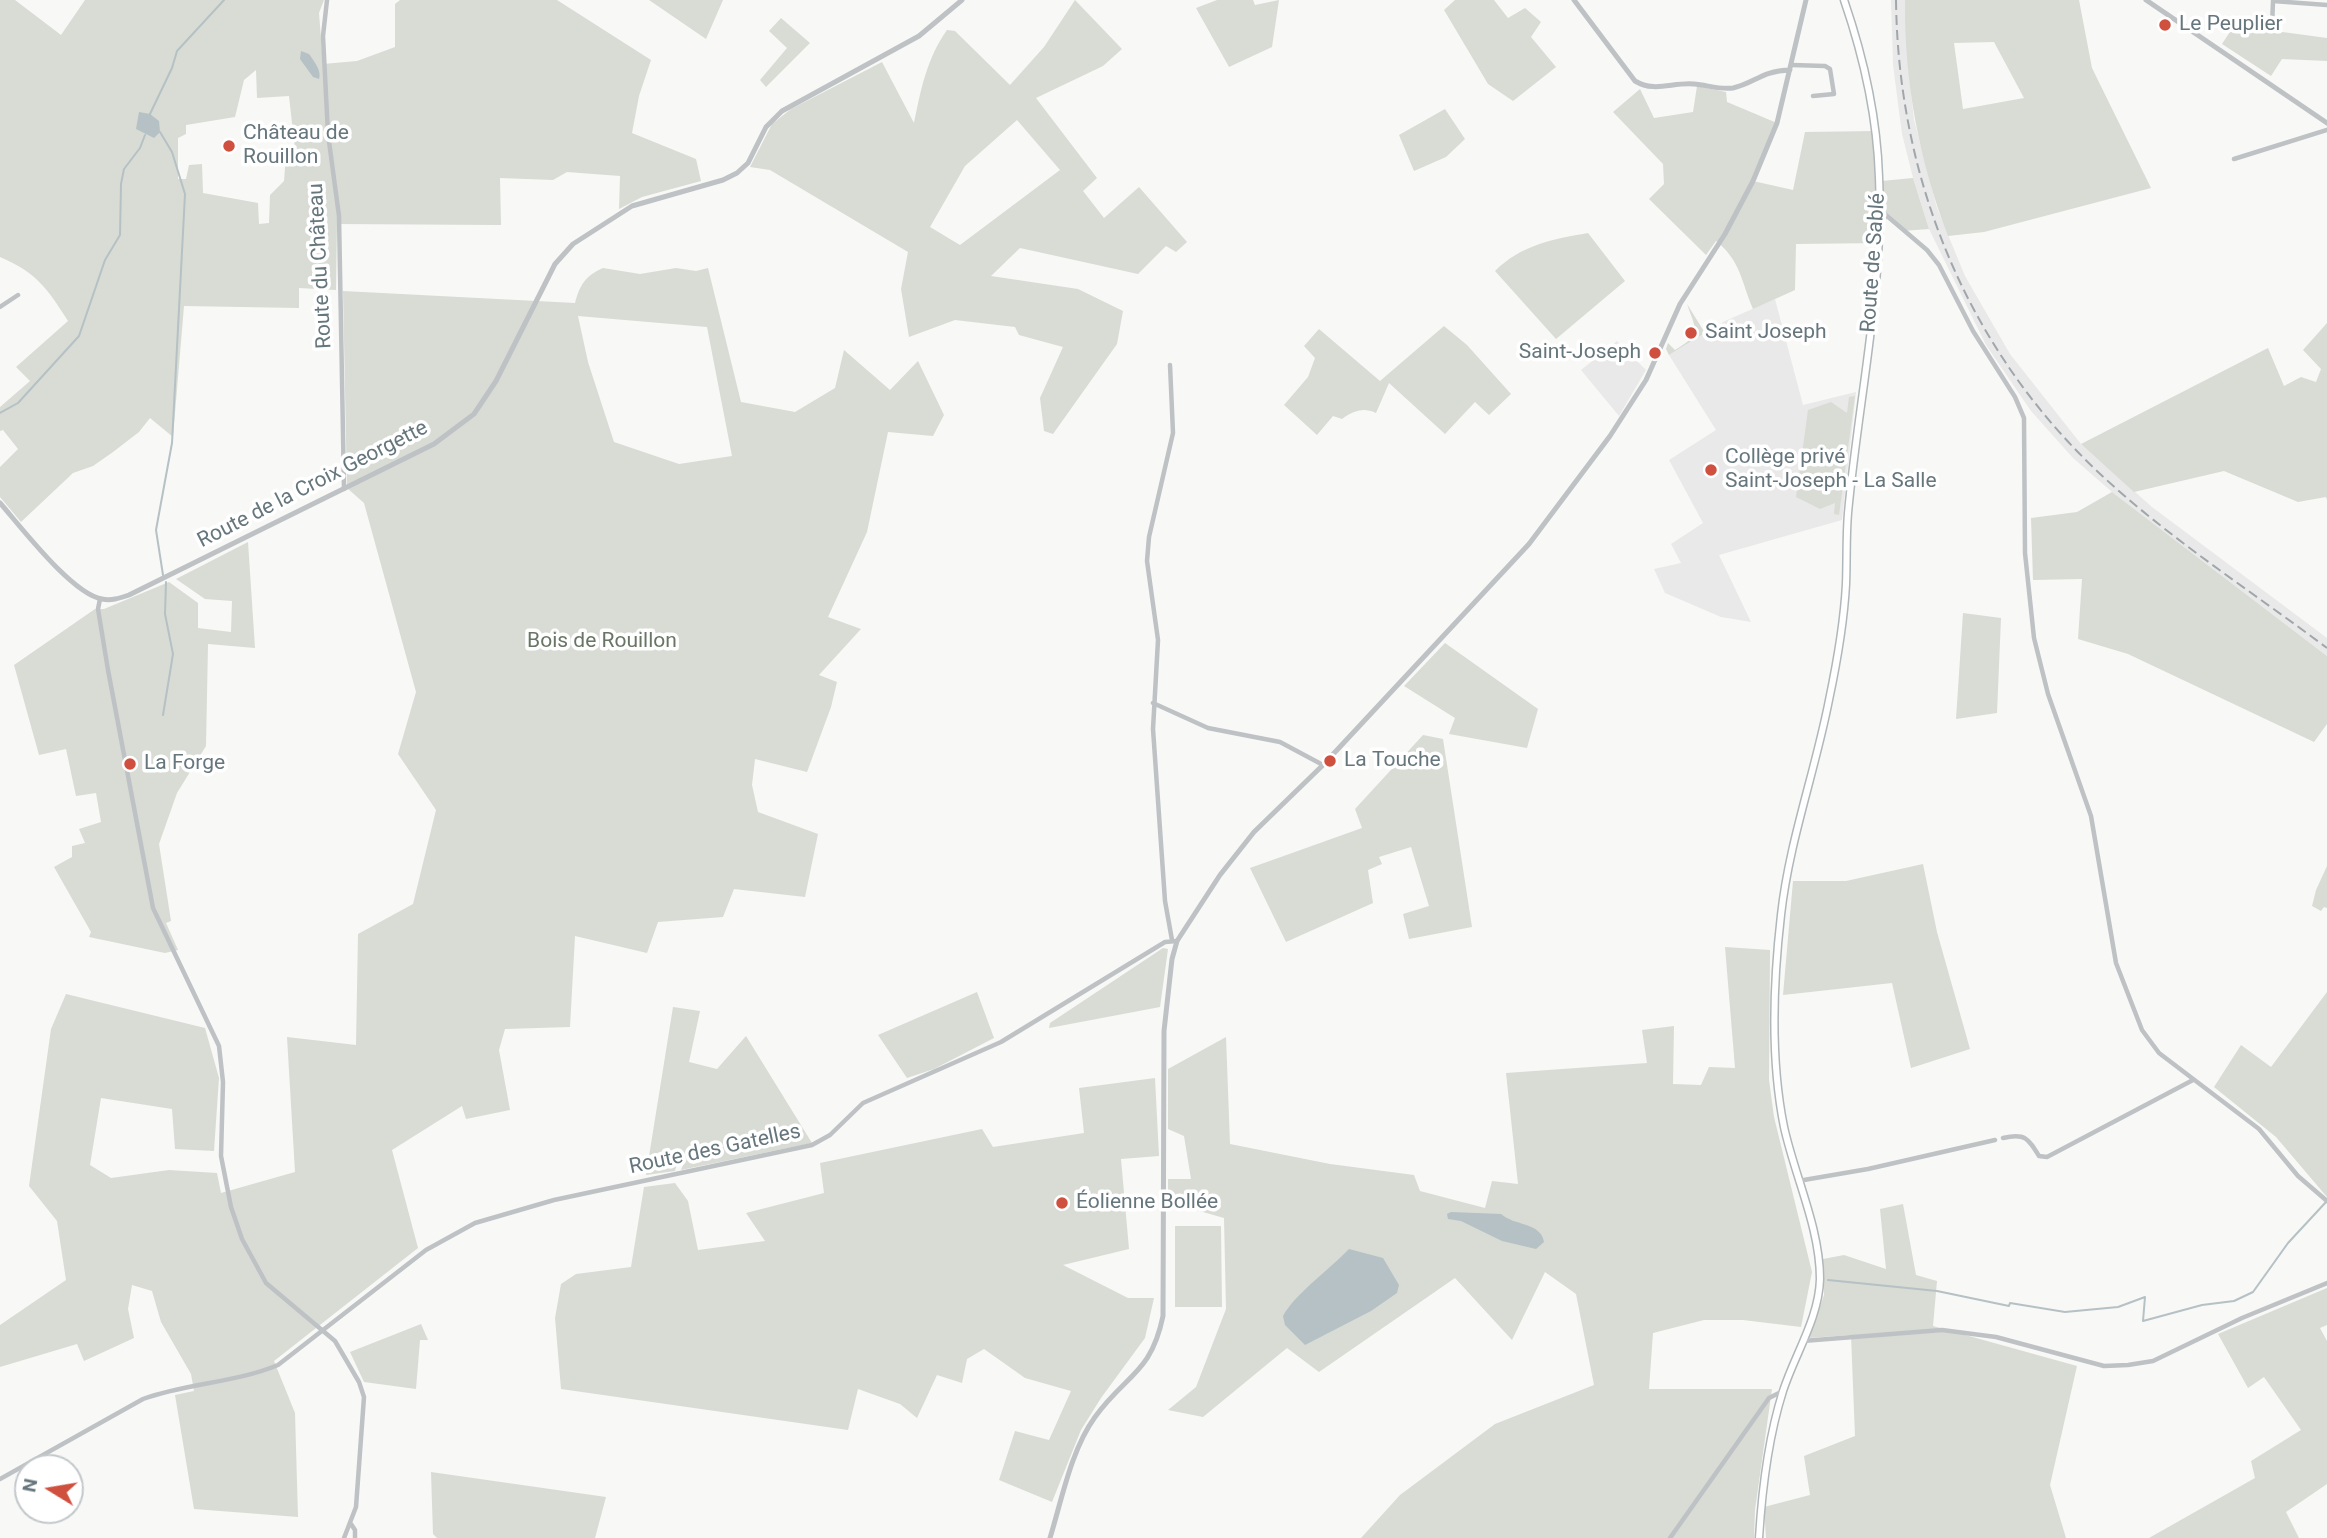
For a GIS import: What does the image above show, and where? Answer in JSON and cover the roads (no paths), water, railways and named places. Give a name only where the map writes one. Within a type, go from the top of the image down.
[{"type":"main road","name":"Route de Sablé","points":[[1759,1538],[1762,1498],[1783,1391],[1818,1300],[1820,1268],[1778,1088],[1775,1026],[1780,927],[1787,874],[1825,721],[1840,643],[1847,581],[1847,528],[1867,358],[1880,209],[1872,107],[1863,58],[1844,0]]},
{"type":"street","name":"Route du Château","points":[[327,0],[323,36],[328,134],[339,216],[344,489]]},
{"type":"street","name":"Route de la Croix Georgette","points":[[100,599],[129,595],[434,444],[474,414],[496,381],[555,264],[573,244],[632,206],[723,180],[737,173],[749,161],[766,127],[782,111],[919,36],[962,0]]},
{"type":"street","points":[[1574,0],[1635,81],[1644,87],[1693,84],[1726,89],[1736,87],[1764,72],[1791,67],[1825,66],[1830,69],[1834,94],[1813,96]]},
{"type":"street","points":[[1175,940],[1238,852],[1530,544],[1610,436],[1646,380],[1680,304],[1726,234],[1753,181],[1777,123],[1806,0]]},
{"type":"street","points":[[2146,0],[2327,123]]},
{"type":"street","points":[[2272,27],[2273,0],[2327,5]]},
{"type":"street","points":[[2234,159],[2327,130]]},
{"type":"street","points":[[1880,209],[1919,243],[1939,265],[1973,331],[2020,406],[2026,440],[2026,579],[2039,667],[2091,816],[2116,963],[2142,1030],[2152,1046],[2259,1129],[2298,1176],[2326,1201]]},
{"type":"street","points":[[0,307],[18,295]]},
{"type":"street","points":[[1049,1538],[1085,1434],[1096,1416],[1141,1370],[1153,1352],[1161,1325],[1164,1031],[1175,940],[1164,890],[1153,703],[1159,655],[1147,561],[1149,537],[1172,433],[1170,365]]},
{"type":"street","points":[[0,503],[54,566],[100,599],[98,609],[153,908],[219,1045],[223,1082],[221,1156],[231,1207],[252,1263],[266,1283],[325,1330],[351,1365],[364,1397],[359,1481],[351,1524],[344,1538]]},
{"type":"street","points":[[1153,703],[1208,728],[1280,742],[1323,765]]},
{"type":"street","name":"Route des Gatelles","points":[[0,1479],[143,1399],[173,1389],[269,1368],[325,1330],[426,1250],[475,1223],[554,1200],[812,1145],[830,1135],[863,1103],[1001,1042],[1175,940]]},
{"type":"street","points":[[2003,1138],[2023,1135],[2028,1138],[2039,1156],[2047,1157],[2193,1080]]},
{"type":"street","points":[[1798,1181],[1868,1169],[1996,1140]]},
{"type":"street","points":[[1803,1341],[1942,1330],[1996,1336],[2104,1366],[2128,1365],[2153,1361],[2251,1314],[2327,1283]]},
{"type":"street","points":[[1670,1538],[1769,1398],[1783,1391]]},
{"type":"street","points":[[351,1524],[355,1530],[355,1538]]},
{"type":"waterway","points":[[149,116],[172,68],[177,51],[224,0]]},
{"type":"waterway","points":[[160,132],[172,152],[185,194],[172,443],[156,530],[163,575]]},
{"type":"waterway","points":[[0,413],[18,403],[79,336],[105,260],[120,235],[124,169],[140,148],[145,135]]},
{"type":"waterway","points":[[163,715],[173,654],[165,614],[166,582]]},
{"type":"waterway","points":[[1828,1280],[1937,1291],[2009,1306],[2010,1303],[2065,1312],[2118,1307],[2145,1297],[2143,1321],[2202,1305],[2234,1301],[2253,1292],[2288,1243],[2326,1202]]},
{"type":"railway","points":[[1896,0],[1900,66],[1910,131],[1926,194],[1948,255],[1976,314],[2010,369],[2050,422],[2122,494],[2179,540],[2327,648]]},
{"type":"place","name":"Le Peuplier","points":[[2165,25]]},
{"type":"place","name":"Château de Rouillon","points":[[229,146]]},
{"type":"place","name":"Saint Joseph","points":[[1691,333]]},
{"type":"place","name":"Saint-Joseph","points":[[1655,353]]},
{"type":"place","name":"Collège privé Saint-Joseph - La Salle","points":[[1711,470]]},
{"type":"place","name":"La Touche","points":[[1330,761]]},
{"type":"place","name":"La Forge","points":[[130,764]]},
{"type":"place","name":"Éolienne Bollée","points":[[1062,1203]]},
{"type":"park label","name":"Bois de Rouillon","points":[[602,642]]}]
